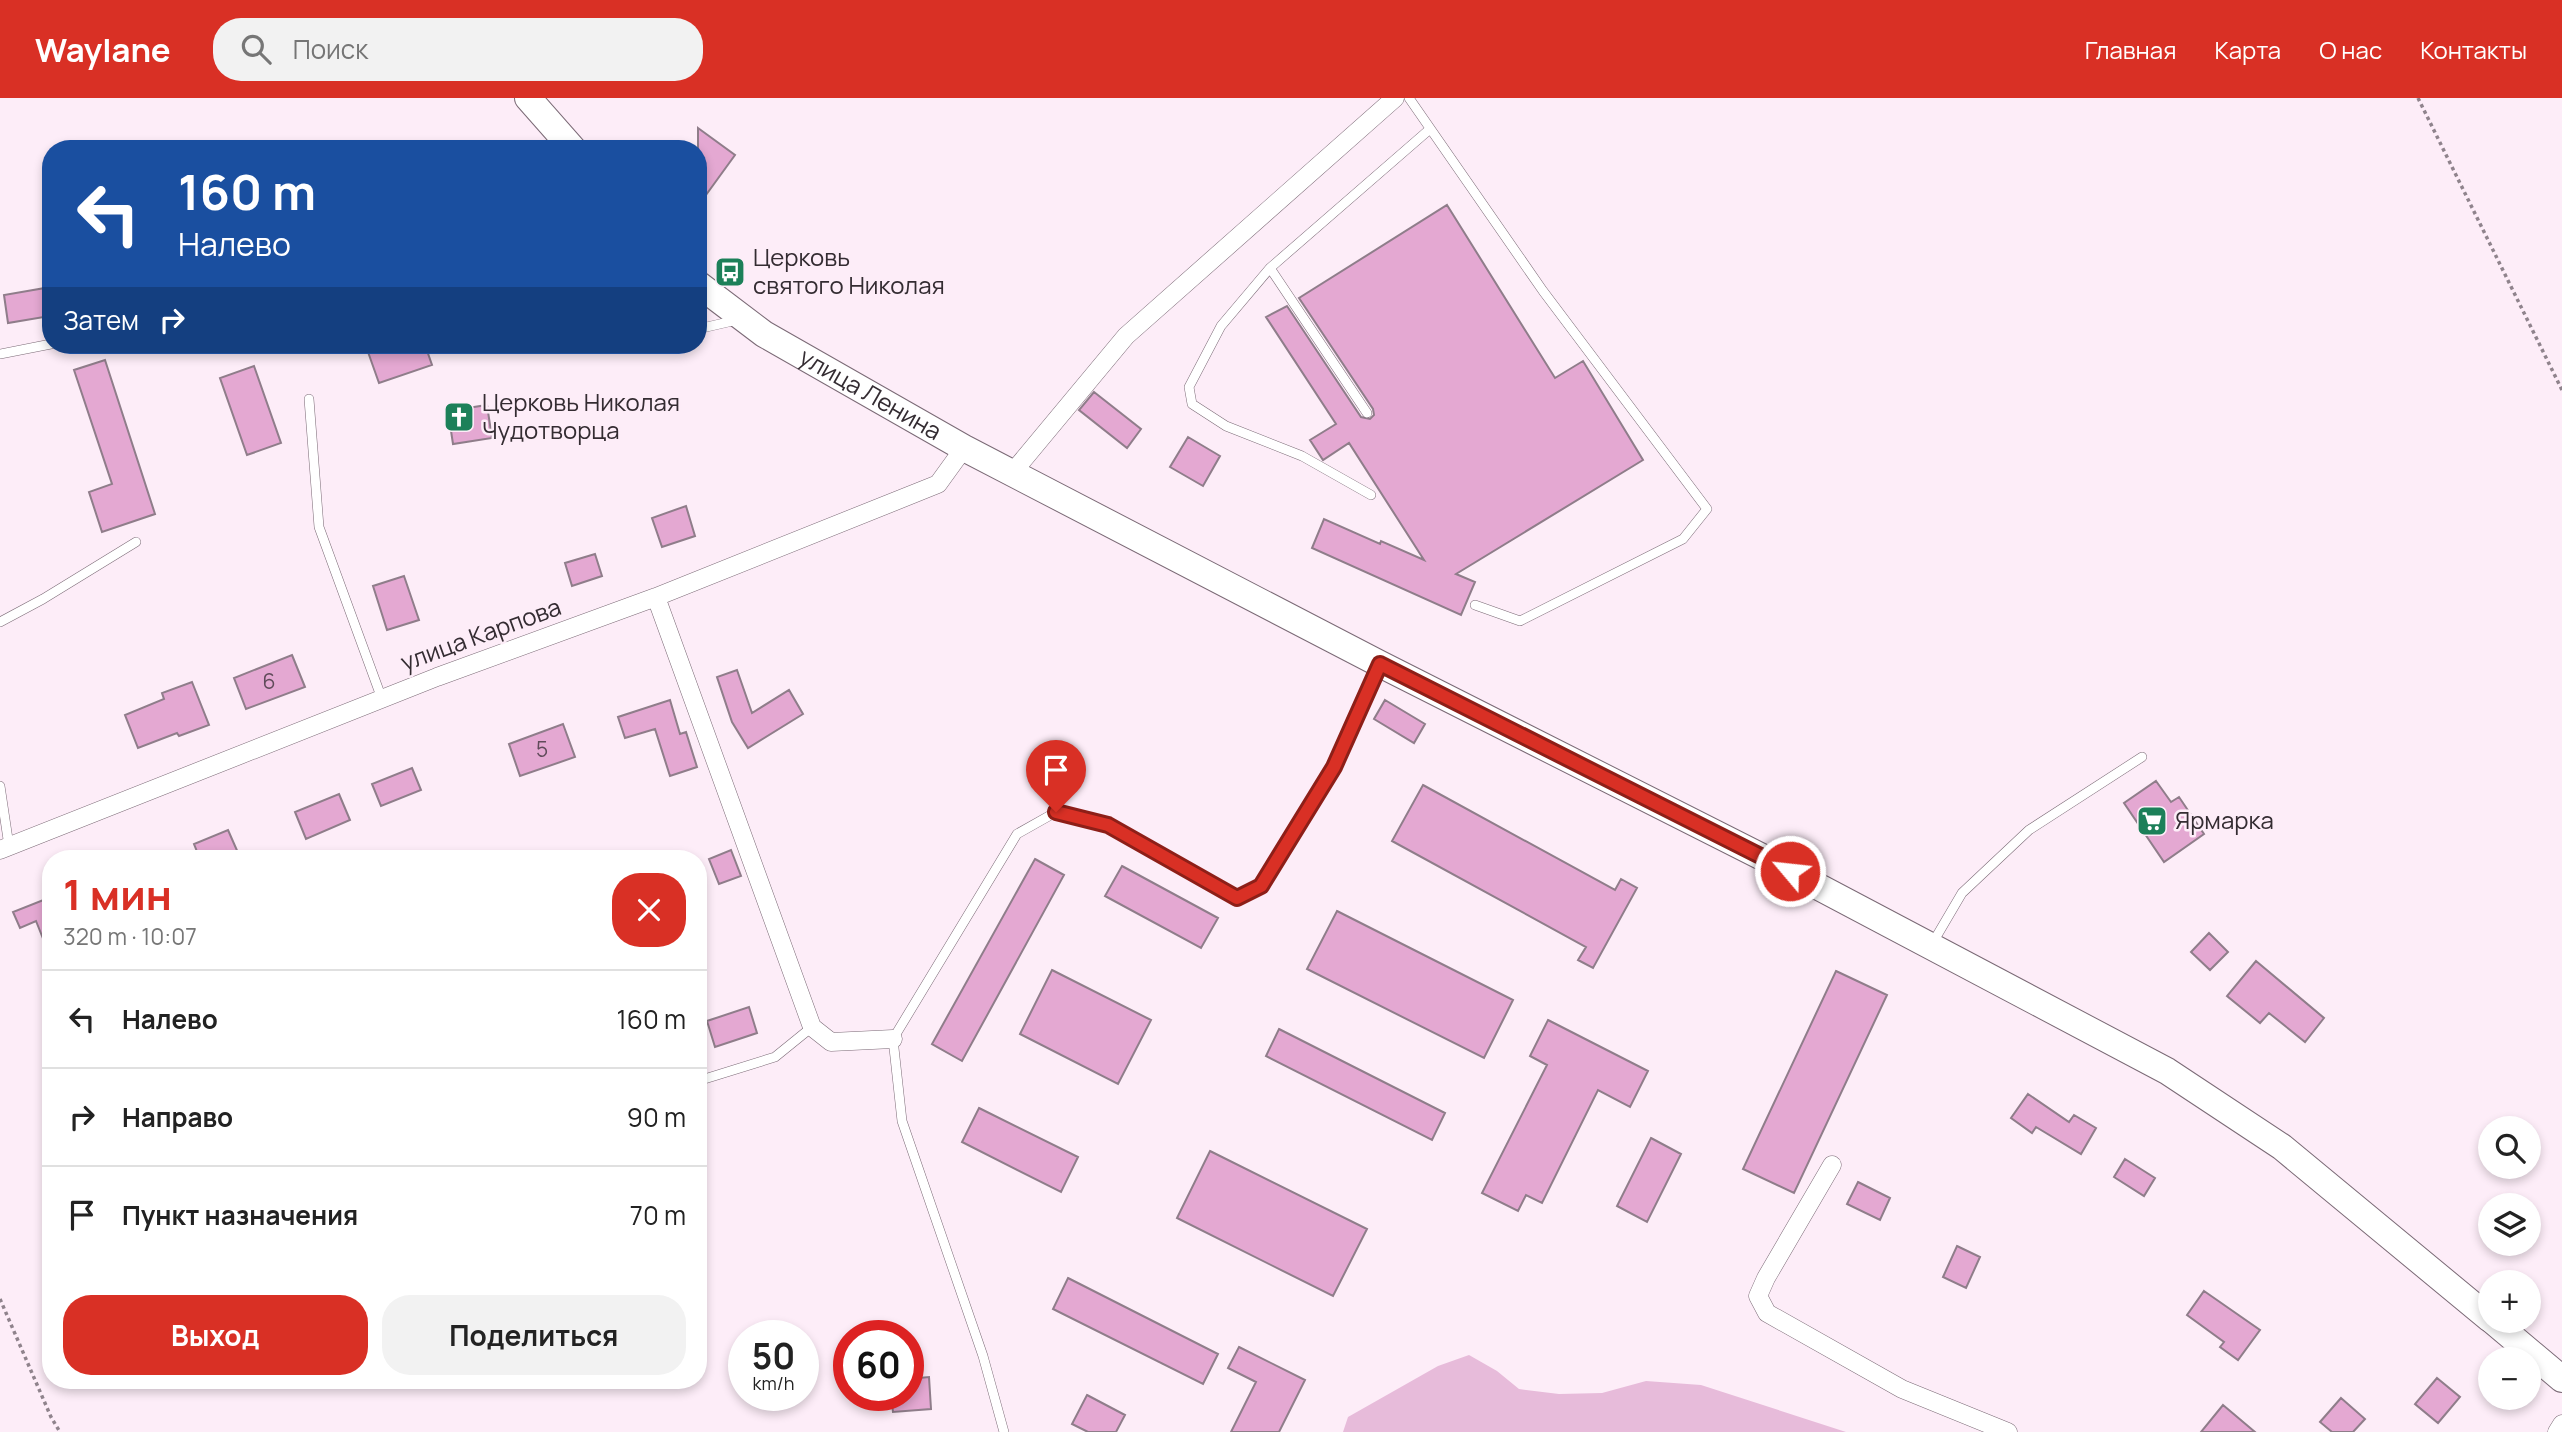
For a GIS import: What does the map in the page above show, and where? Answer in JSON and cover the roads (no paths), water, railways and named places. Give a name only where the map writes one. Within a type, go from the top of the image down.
[{"type":"main road","points":[[528,98],[565,140]]},
{"type":"main road","name":"улица Ленина","points":[[707,291],[764,334],[964,448],[1380,664],[1766,859],[2167,1071],[2282,1147],[2478,1309]]},
{"type":"main road","name":"улица Ленина","points":[[2507,1333],[2562,1379]]},
{"type":"street","points":[[1013,472],[1126,336],[1395,98]]},
{"type":"street","name":"улица Карпова","points":[[4,848],[382,699],[656,597],[938,484],[964,448]]},
{"type":"street","points":[[656,597],[812,1027],[831,1042],[893,1039]]},
{"type":"street","points":[[1832,1166],[1758,1296],[1767,1313],[1973,1426],[2008,1432]]},
{"type":"street","points":[[2557,1432],[2562,1424]]},
{"type":"lane","points":[[1409,98],[1543,291],[1707,509],[1683,539],[1520,621],[1475,605]]},
{"type":"lane","points":[[1371,495],[1303,456],[1226,426],[1192,404],[1189,387],[1221,326],[1270,268],[1430,129]]},
{"type":"lane","points":[[1270,268],[1367,412]]},
{"type":"lane","points":[[707,328],[744,319]]},
{"type":"lane","points":[[0,354],[42,346]]},
{"type":"lane","points":[[309,399],[319,527],[382,699]]},
{"type":"lane","points":[[0,622],[136,542]]},
{"type":"lane","points":[[1004,1432],[983,1356],[902,1121],[893,1039],[1017,834],[1056,812],[1108,825],[1237,898],[1261,886],[1334,767],[1380,664]]},
{"type":"lane","points":[[1931,946],[1962,892],[2029,830],[2142,757]]},
{"type":"lane","points":[[0,786],[4,848]]},
{"type":"lane","points":[[707,1079],[775,1057],[812,1027]]},
{"type":"place","name":"Церковь святого Николая","points":[[730,272]]},
{"type":"place","name":"Церковь Николая Чудотворца","points":[[459,417]]},
{"type":"place","name":"Ярмарка","points":[[2152,821]]}]
